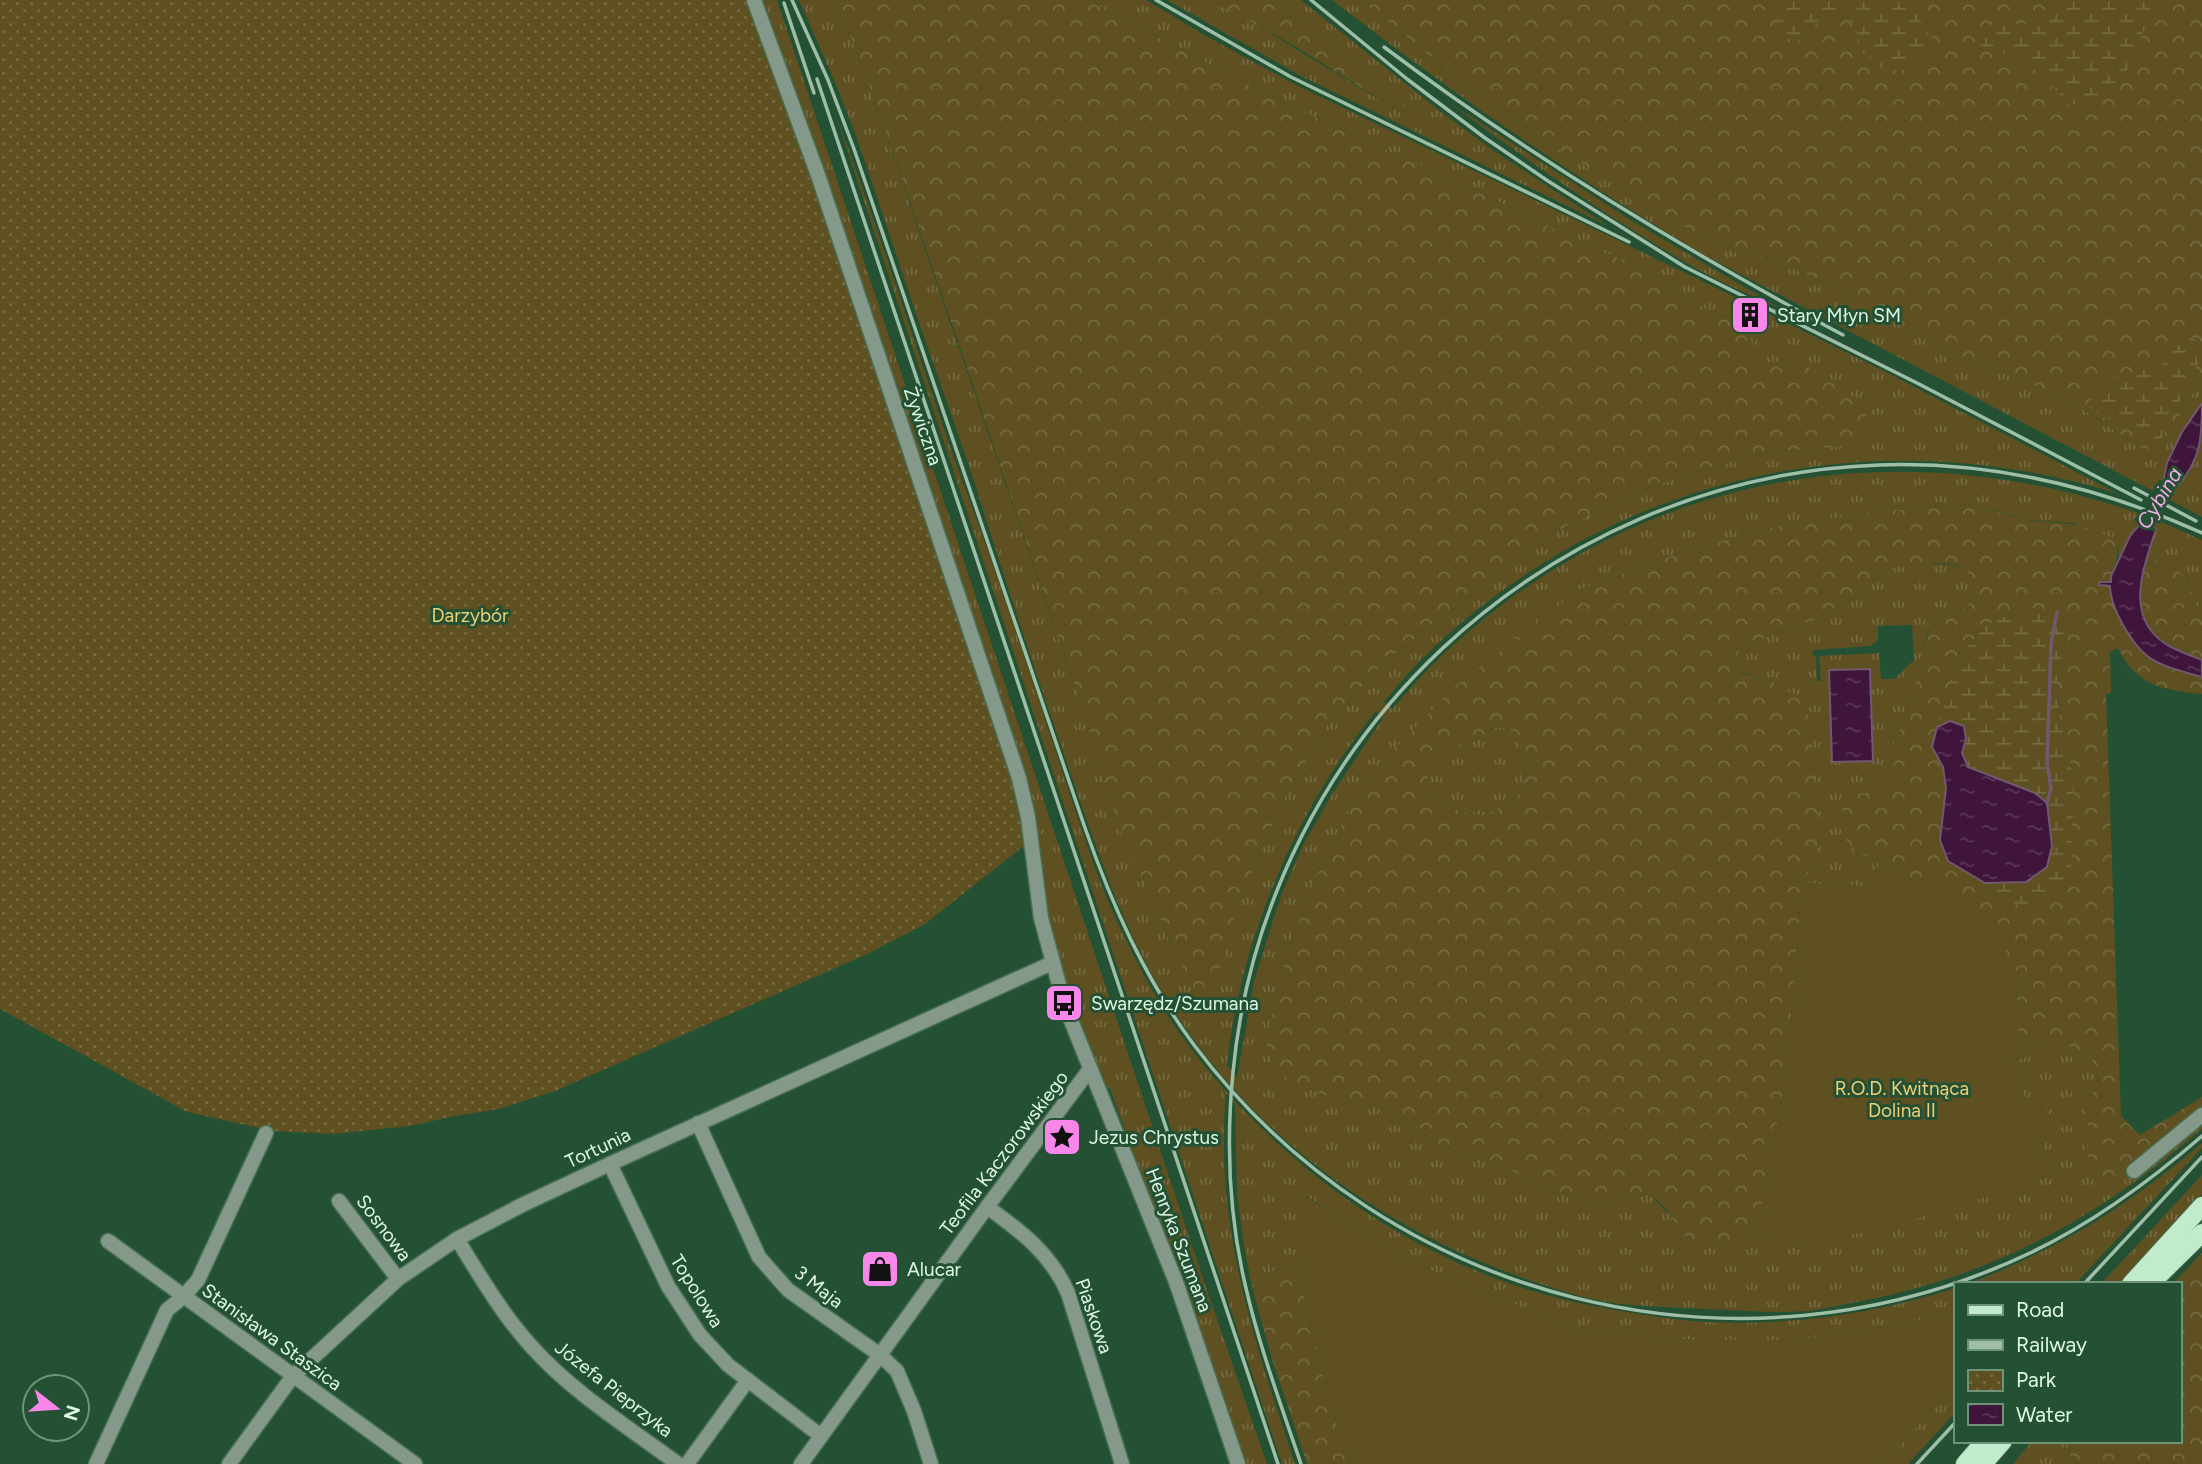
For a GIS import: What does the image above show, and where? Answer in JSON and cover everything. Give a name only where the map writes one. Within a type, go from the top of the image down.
[{"type":"main road","points":[[2152,1282],[2195,1232],[2202,1206]]},
{"type":"main road","points":[[2133,1282],[2195,1232]]},
{"type":"main road","points":[[1965,1464],[1983,1443]]},
{"type":"main road","points":[[1983,1464],[2001,1443]]},
{"type":"street","name":"Żywiczna","points":[[754,0],[814,164],[1013,759],[1026,805],[1033,870]]},
{"type":"street","name":"Henryka Szumana","points":[[1033,870],[1041,918],[1064,1003],[1177,1282],[1238,1464]]},
{"type":"street","name":"Tortunia","points":[[229,1464],[293,1376],[398,1279],[457,1239],[522,1205],[698,1123],[1052,962]]},
{"type":"street","name":"Teofila Kaczorowskiego","points":[[801,1464],[1090,1069]]},
{"type":"street","points":[[2134,1171],[2202,1115]]},
{"type":"street","name":"3 Maja","points":[[698,1123],[748,1236],[764,1264],[788,1290],[880,1355],[897,1371],[919,1425],[931,1464]]},
{"type":"street","points":[[96,1464],[167,1310],[198,1280],[266,1133]]},
{"type":"street","name":"Topolowa","points":[[610,1164],[647,1245],[688,1319],[722,1359],[821,1436]]},
{"type":"street","name":"Sosnowa","points":[[339,1200],[398,1279]]},
{"type":"street","name":"Piaskowa","points":[[987,1207],[1038,1247],[1058,1273],[1068,1293],[1122,1464]]},
{"type":"street","name":"Józefa Pieprzyka","points":[[457,1239],[517,1330],[542,1358],[585,1395],[678,1464]]},
{"type":"street","name":"Stanisława Staszica","points":[[108,1241],[415,1464]]},
{"type":"street","points":[[687,1464],[748,1380]]},
{"type":"green space","name":"Darzybór","points":[[0,0],[754,0],[1013,759],[1030,841],[925,924],[863,956],[555,1091],[499,1109],[410,1126],[333,1134],[273,1131],[187,1112],[0,1009]]},
{"type":"green space","points":[[758,0],[777,0],[1267,1464],[1243,1464],[1122,1132],[1125,1130],[1110,1088],[1104,1090],[1061,976],[1051,940],[1036,850]]},
{"type":"green space","points":[[799,0],[832,0],[856,48],[1077,692],[1118,823],[1170,942],[1211,994],[1239,902],[1287,793],[1331,719],[1382,664],[1543,538],[1635,492],[1760,452],[1837,447],[1787,360],[1767,366],[1758,363],[1752,354],[1751,337],[1738,324],[1682,297],[1661,277],[1638,265],[1597,250],[1299,110],[1106,11],[1092,0],[1146,0],[1296,85],[1886,372],[2118,494],[2037,474],[1956,463],[1875,461],[1794,469],[1715,487],[1639,514],[1565,550],[1495,596],[1450,632],[1409,673],[1384,702],[1392,709],[1439,658],[1481,621],[1575,557],[1651,520],[1729,494],[1810,478],[1892,472],[1975,476],[2058,490],[2141,514],[2138,519],[2133,520],[2140,524],[2131,534],[2119,557],[2118,543],[2072,523],[2027,520],[1974,505],[1881,511],[1765,529],[1686,551],[1578,590],[1385,759],[1344,820],[1318,872],[1288,951],[1266,1045],[1273,1066],[1345,1102],[1368,1105],[1389,1112],[1439,1144],[1489,1160],[1554,1192],[1596,1204],[1616,1201],[1636,1192],[1652,1196],[1685,1237],[1718,1248],[1756,1233],[1798,1245],[2051,1176],[2042,1142],[2036,1140],[2035,1135],[2052,1129],[2028,1109],[2014,1060],[2025,1057],[2018,1034],[2042,1045],[2066,1045],[2090,1055],[2098,1077],[2087,1109],[2088,1161],[2177,1134],[2202,1107],[2202,1129],[2163,1161],[2085,1215],[2002,1258],[1911,1289],[1828,1308],[1794,1312],[1634,1305],[1606,1302],[1565,1292],[1479,1261],[1423,1234],[1369,1203],[1318,1167],[1271,1127],[1228,1082],[1189,1033],[1155,980],[1128,927],[1066,760],[856,136]],"holes":[[[1376,711],[1383,718],[1332,794],[1303,845],[1282,893],[1254,981],[1237,1078],[1227,1065],[1234,1017],[1259,923],[1276,878],[1297,834],[1347,750]]]},
{"type":"green space","points":[[832,0],[1092,0],[1106,11],[1299,110],[1597,250],[1638,265],[1661,277],[1682,297],[1738,324],[1751,337],[1752,354],[1758,363],[1786,361],[1800,364],[1819,373],[1863,403],[1868,423],[1863,440],[1837,447],[1760,452],[1635,492],[1543,538],[1382,664],[1331,719],[1287,793],[1239,902],[1216,983],[1211,994],[1202,999],[1192,990],[1118,823],[1077,692],[952,324],[856,48]]},
{"type":"green space","points":[[1167,0],[1211,0],[1414,119],[1415,112],[1275,0],[1301,0],[1441,112],[1497,153],[1608,226],[1301,76]]},
{"type":"green space","points":[[1211,0],[1275,0],[1415,112],[1417,117],[1410,118],[1296,47]]},
{"type":"green space","points":[[1332,0],[1360,0],[1459,79],[1551,145],[1705,239],[1792,268],[1826,284],[1945,350],[2078,406],[2139,447],[2164,445],[2202,377],[2202,403],[2174,447],[2163,482],[2159,480],[2153,491],[1706,256],[1515,134]]},
{"type":"green space","points":[[1360,0],[2202,0],[2202,377],[2164,445],[2154,450],[2139,447],[2078,406],[1945,350],[1826,284],[1792,268],[1705,239],[1551,145],[1459,79]]},
{"type":"green space","points":[[1777,0],[1917,0],[1920,22],[1933,39],[1924,59],[1905,70],[1883,69],[1863,53],[1854,26],[1845,12],[1828,12],[1798,41],[1783,37],[1777,24]]},
{"type":"green space","points":[[2065,0],[2157,0],[2125,75],[2112,94],[2090,109],[2068,103],[2035,70],[2011,56],[1980,45],[1981,35],[1989,25],[2042,20],[2051,16]]},
{"type":"green space","points":[[1447,101],[1632,221],[1785,311],[1708,275],[1665,250],[1601,210]]},
{"type":"green space","points":[[833,107],[1003,594],[1081,827],[1116,920],[1158,1000],[1181,1035],[1221,1085],[1265,1132],[1314,1174],[1366,1212],[1422,1245],[1481,1273],[1541,1294],[1655,1316],[1738,1323],[1832,1316],[1894,1305],[1954,1288],[1954,1310],[1945,1315],[1852,1333],[1795,1340],[1693,1340],[1573,1328],[1413,1263],[1306,1196],[1296,1264],[1270,1272],[1253,1291],[1237,1194],[1235,1104],[1226,1093],[1224,1151],[1231,1232],[1258,1349],[1295,1464],[1282,1464]]},
{"type":"green space","points":[[2192,337],[2201,344],[2201,357],[2162,438],[2152,441],[2139,436],[2127,425],[2102,417],[2091,408],[2092,395],[2107,380],[2124,373],[2159,366],[2172,354],[2178,342]]},
{"type":"green space","points":[[2202,439],[2202,517],[2168,499],[2174,487],[2189,474]]},
{"type":"green space","points":[[1974,505],[2021,519],[2096,530],[2118,543],[2111,582],[2100,582],[2099,585],[2110,586],[2114,602],[2167,667],[2202,677],[2202,694],[2163,688],[2133,671],[2118,648],[2110,652],[2111,693],[2106,694],[2121,1116],[2140,1135],[2202,1097],[2202,1107],[2170,1140],[2145,1160],[2118,1175],[2104,1180],[2093,1175],[2088,1161],[2087,1109],[2098,1077],[2090,1055],[2066,1045],[2042,1045],[2018,1034],[2016,983],[2021,981],[1920,878],[1918,883],[1881,861],[1857,854],[1846,840],[1842,806],[1854,793],[1894,793],[1893,746],[1913,697],[1921,652],[1928,634],[1940,615],[1958,613],[1974,599],[1975,582],[1964,569],[1956,565],[1935,563],[1881,571],[1868,589],[1820,618],[1742,645],[1734,661],[1739,672],[1769,681],[1797,696],[1808,716],[1820,837],[1815,861],[1802,883],[1786,1080],[1756,1233],[1719,1247],[1706,1248],[1696,1245],[1652,1196],[1636,1192],[1616,1201],[1596,1204],[1554,1192],[1489,1160],[1439,1144],[1389,1112],[1368,1105],[1345,1102],[1294,1084],[1273,1066],[1266,1045],[1271,1015],[1288,951],[1318,872],[1344,820],[1385,759],[1454,687],[1578,590],[1686,551],[1765,529],[1881,511]],"holes":[[[2012,613],[2066,634],[2057,682],[2060,722],[2074,778],[2004,900],[1985,883],[1948,861],[1940,840],[1946,788],[1943,767],[1932,747],[1957,661],[1983,627]],[[1494,727],[1510,729],[1524,752],[1525,785],[1513,802],[1482,816],[1453,809],[1428,789],[1429,764],[1438,753],[1475,740]]]},
{"type":"green space","points":[[2157,520],[2202,540],[2202,613],[2198,610],[2188,582],[2157,560],[2144,567]]},
{"type":"green space","points":[[2157,560],[2181,573],[2202,613],[2202,660],[2158,637],[2143,616],[2140,587],[2144,567]]},
{"type":"green space","points":[[1911,563],[1946,564],[1964,568],[1976,582],[1974,599],[1958,613],[1940,615],[1927,634],[1913,697],[1893,746],[1894,793],[1854,793],[1857,854],[1881,861],[1865,890],[1861,886],[1802,883],[1815,861],[1769,681],[1739,671],[1734,661],[1742,645],[1820,618],[1868,589],[1881,571]],"holes":[[[1912,625],[1914,660],[1894,679],[1881,679],[1879,653],[1819,656],[1821,681],[1817,681],[1816,656],[1813,656],[1813,650],[1870,646],[1878,640],[1878,626]]]},
{"type":"green space","points":[[2035,608],[2057,612],[2065,620],[2066,634],[2057,682],[2060,722],[2074,778],[2071,870],[2060,894],[2042,906],[2025,908],[2004,900],[1985,883],[2026,882],[2035,793],[1968,767],[1962,753],[1966,739],[1950,721],[1937,727],[1957,661],[1983,627],[2012,613]]},
{"type":"green space","points":[[1494,727],[1511,729],[1524,752],[1525,785],[1513,802],[1482,816],[1453,809],[1428,789],[1429,764],[1438,753],[1475,740]]},
{"type":"green space","name":"R.O.D. Kwitnąca Dolina II","points":[[1881,861],[1917,882],[1920,878],[1987,915],[2021,980],[2016,984],[2018,1034],[2025,1058],[2014,1061],[2028,1109],[2045,1105],[2052,1130],[2035,1135],[2036,1140],[2042,1142],[2051,1176],[1890,1227],[1797,1245],[1756,1233],[1786,1080],[1802,883],[1861,886],[1865,890]]},
{"type":"green space","points":[[2202,1143],[2202,1148],[2077,1282],[1973,1282],[2033,1256],[2091,1224]]},
{"type":"green space","points":[[2202,1175],[2202,1194],[2121,1282],[2103,1282]]},
{"type":"green space","points":[[1305,1196],[1413,1263],[1573,1328],[1693,1340],[1795,1340],[1852,1333],[1945,1315],[1954,1310],[1954,1385],[1882,1464],[1349,1464],[1327,1391],[1296,1264]]},
{"type":"green space","points":[[2202,1253],[2202,1464],[2073,1464],[2068,1443],[2181,1443],[2181,1282],[2174,1282]]},
{"type":"green space","points":[[1296,1264],[1327,1391],[1349,1464],[1307,1464],[1272,1359],[1253,1291],[1270,1272]]},
{"type":"green space","points":[[1954,1385],[1954,1414],[1908,1464],[1882,1464]]},
{"type":"green space","points":[[2030,1443],[2068,1443],[2073,1464],[2013,1464]]},
{"type":"water","name":"Cybina","points":[[2202,403],[2200,438],[2195,458],[2184,478],[2174,488],[2153,527],[2156,529],[2140,593],[2141,609],[2146,623],[2156,636],[2171,647],[2202,660],[2202,677],[2164,665],[2146,655],[2130,637],[2120,619],[2112,600],[2110,586],[2099,585],[2100,582],[2111,582],[2111,576],[2131,534],[2139,526],[2163,482],[2167,463],[2182,432]]},
{"type":"water","points":[[1870,669],[1873,761],[1832,762],[1829,670]]},
{"type":"water","points":[[1950,721],[1964,726],[1966,739],[1962,753],[1968,767],[2035,793],[2047,803],[2052,846],[2047,867],[2026,882],[1985,883],[1948,861],[1940,840],[1946,788],[1943,767],[1932,747],[1937,727]]},
{"type":"pier","points":[[2160,480],[2174,487],[2153,527],[2155,532],[2137,523]]},
{"type":"waterway","points":[[2047,803],[2051,789],[2047,762],[2051,644],[2057,612]]},
{"type":"railway","points":[[792,0],[828,80],[854,149],[1085,828],[1107,885],[1131,941],[1176,1020],[1194,1045],[1274,1134],[1365,1206],[1467,1261],[1575,1298],[1688,1316],[1803,1315],[1918,1295],[2030,1253],[2076,1229],[2120,1200],[2202,1136]]},
{"type":"railway","points":[[1156,0],[1291,77],[1629,242]]},
{"type":"railway","points":[[1311,0],[1407,79],[1485,138],[1685,267],[1919,384],[2141,500]]},
{"type":"railway","points":[[784,3],[814,93]]},
{"type":"railway","points":[[1384,47],[1494,126],[1608,200],[1843,335]]},
{"type":"railway","points":[[817,79],[1278,1464]]},
{"type":"railway","points":[[1301,1464],[1257,1330],[1235,1232],[1230,1179],[1233,1072],[1256,951],[1300,838],[1363,737],[1443,648],[1536,575],[1642,518],[1757,481],[1879,465],[1962,467],[2044,480],[2085,490],[2124,502],[2202,533]]},
{"type":"railway","points":[[2134,488],[2196,521]]},
{"type":"railway","points":[[2086,1282],[2202,1157]]},
{"type":"railway","points":[[1917,1464],[1954,1424]]},
{"type":"place","name":"Stary Młyn SM","points":[[1750,315]]},
{"type":"place","name":"Swarzędz/Szumana","points":[[1064,1003]]},
{"type":"place","name":"Jezus Chrystus","points":[[1062,1137]]},
{"type":"place","name":"Alucar","points":[[880,1269]]}]
